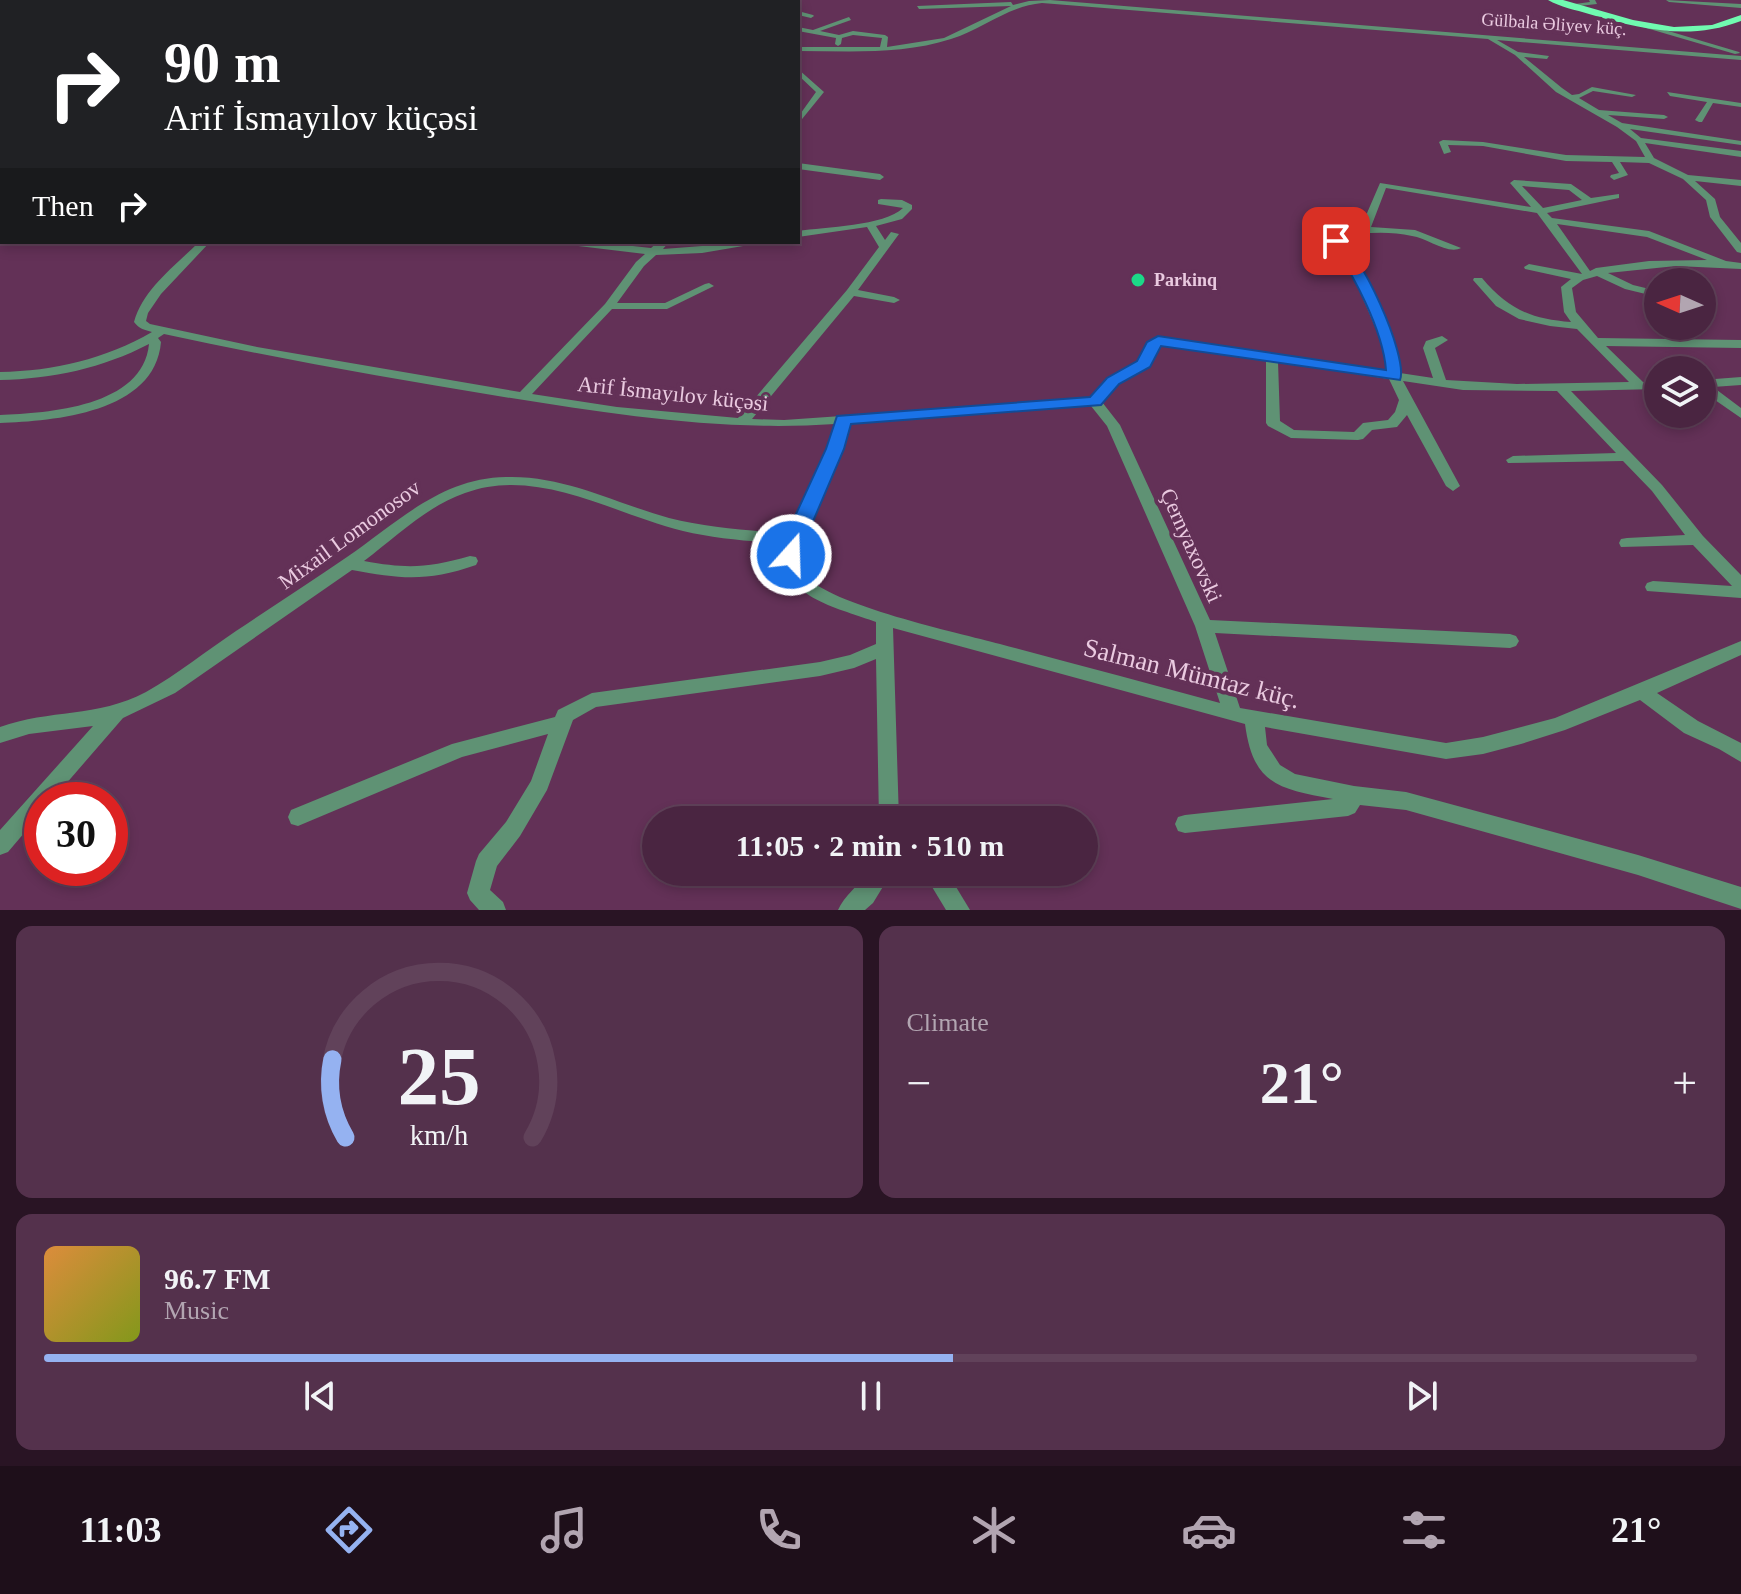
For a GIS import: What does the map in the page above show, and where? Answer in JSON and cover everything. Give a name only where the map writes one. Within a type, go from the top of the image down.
[{"type":"highway","points":[[1553,0],[1624,20],[1673,28],[1711,28],[1741,18]]},
{"type":"street","points":[[1570,5],[1594,4],[1592,0]]},
{"type":"street","points":[[1669,0],[1741,6]]},
{"type":"street","name":"Gülbala Əliyev küç.","points":[[800,49],[913,47],[972,30],[1015,4],[1077,1],[1160,10],[1227,11],[1722,58],[1741,56]]},
{"type":"street","points":[[1160,10],[1167,1]]},
{"type":"street","points":[[919,7],[947,9],[973,4],[1015,4]]},
{"type":"street","points":[[1208,7],[1227,11]]},
{"type":"street","points":[[800,13],[811,16]]},
{"type":"street","points":[[813,32],[849,19]]},
{"type":"street","points":[[1624,20],[1741,56]]},
{"type":"street","points":[[1711,28],[1701,32],[1698,37],[1718,48]]},
{"type":"street","points":[[800,29],[839,37],[853,33],[885,37],[883,49]]},
{"type":"street","points":[[936,34],[947,39]]},
{"type":"street","points":[[838,49],[839,37]]},
{"type":"street","points":[[1489,38],[1517,54],[1570,97],[1620,125],[1639,140],[1651,160]]},
{"type":"street","points":[[1517,54],[1547,57]]},
{"type":"street","points":[[1722,58],[1732,66]]},
{"type":"street","points":[[800,73],[815,84],[820,96],[800,120]]},
{"type":"street","points":[[1570,97],[1581,96],[1592,89],[1632,95]]},
{"type":"street","points":[[1670,94],[1741,105]]},
{"type":"street","points":[[1699,120],[1711,101]]},
{"type":"street","points":[[1595,112],[1664,117]]},
{"type":"street","points":[[1620,125],[1741,143]]},
{"type":"street","points":[[1639,140],[1741,154]]},
{"type":"street","points":[[1447,152],[1443,142],[1483,144],[1566,158],[1651,160],[1686,177],[1710,199],[1715,217],[1741,250]]},
{"type":"street","points":[[1614,177],[1624,175],[1615,160]]},
{"type":"street","points":[[800,166],[880,177]]},
{"type":"street","points":[[1686,177],[1741,183]]},
{"type":"street","points":[[1587,274],[1545,216],[1514,183],[1571,187],[1588,200]]},
{"type":"street","points":[[1365,229],[1383,185],[1649,234],[1724,263]]},
{"type":"street","points":[[1545,216],[1588,200],[1616,196]]},
{"type":"street","points":[[800,234],[899,217],[909,207],[902,203],[881,202]]},
{"type":"street","points":[[837,214],[838,227]]},
{"type":"street","points":[[870,224],[884,247]]},
{"type":"street","points":[[1453,486],[1405,400],[1394,376],[1392,352],[1350,257],[1334,236],[1365,229],[1423,234],[1438,243],[1456,248]]},
{"type":"street","points":[[741,423],[851,292],[894,234]]},
{"type":"street","name":"Arif İsmayılov küçəsi","points":[[203,244],[140,314],[140,322],[155,335],[617,411],[741,423],[843,420],[1095,402]]},
{"type":"street","points":[[598,244],[655,252],[702,250],[737,244]]},
{"type":"street","points":[[524,395],[609,306],[640,264],[662,244]]},
{"type":"street","points":[[1639,385],[1595,342],[1570,312],[1566,287],[1587,274],[1643,263],[1724,263],[1741,266]]},
{"type":"street","points":[[1529,267],[1587,274],[1644,291]]},
{"type":"street","points":[[1478,280],[1495,303],[1530,320],[1581,326]]},
{"type":"street","points":[[609,306],[667,306],[709,286]]},
{"type":"street","points":[[851,292],[894,300]]},
{"type":"street","points":[[0,376],[51,374],[155,335],[154,357],[146,370],[109,398],[83,410],[50,417],[0,419]]},
{"type":"street","points":[[1441,383],[1429,348],[1430,344],[1442,340]]},
{"type":"street","points":[[1095,402],[1113,381],[1144,364],[1152,345],[1158,341],[1493,388],[1644,385]]},
{"type":"street","points":[[1595,342],[1741,344]]},
{"type":"street","points":[[1272,357],[1273,423],[1291,434],[1358,436],[1368,426],[1392,424],[1401,413],[1405,400]]},
{"type":"street","points":[[1716,383],[1741,381]]},
{"type":"street","points":[[1560,387],[1657,488],[1697,540],[1741,585]]},
{"type":"street","points":[[1716,395],[1741,414]]},
{"type":"street","name":"Çernyaxovski","points":[[1095,402],[1113,425],[1243,716],[1273,771],[1290,782],[1354,795],[1406,801],[1638,865],[1741,898]]},
{"type":"street","points":[[794,540],[835,449],[843,420]]},
{"type":"street","points":[[1513,460],[1626,457]]},
{"type":"street","name":"Mixail Lomonosov","points":[[0,735],[45,723],[116,713],[189,676],[240,637],[351,564],[446,493],[471,484],[542,481],[684,526],[794,540]]},
{"type":"street","name":"Salman Mümtaz küç.","points":[[794,540],[792,567],[799,580],[820,595],[884,619],[1243,716],[1446,751],[1478,748],[1541,730],[1741,648]]},
{"type":"street","points":[[1627,543],[1697,540]]},
{"type":"street","points":[[351,564],[423,575],[443,572],[470,561]]},
{"type":"street","points":[[1653,587],[1741,592]]},
{"type":"street","points":[[884,619],[889,806]]},
{"type":"street","points":[[1204,626],[1510,641]]},
{"type":"street","points":[[495,910],[478,893],[487,861],[513,829],[540,784],[565,715],[592,700],[820,669],[854,661],[885,647]]},
{"type":"street","points":[[1640,690],[1678,719],[1741,754]]},
{"type":"street","points":[[0,845],[116,713]]},
{"type":"street","points":[[298,817],[459,750],[562,723]]},
{"type":"street","points":[[1185,824],[1348,807],[1354,795]]},
{"type":"street","points":[[849,910],[871,886]]},
{"type":"street","points":[[943,886],[959,910]]},
{"type":"place","name":"Parkinq","points":[[1138,280]]},
{"type":"route","points":[[791,555],[794,540],[835,449],[843,420],[1095,402],[1113,381],[1144,364],[1152,345],[1158,341],[1394,376],[1392,352],[1350,257],[1336,241]]}]
